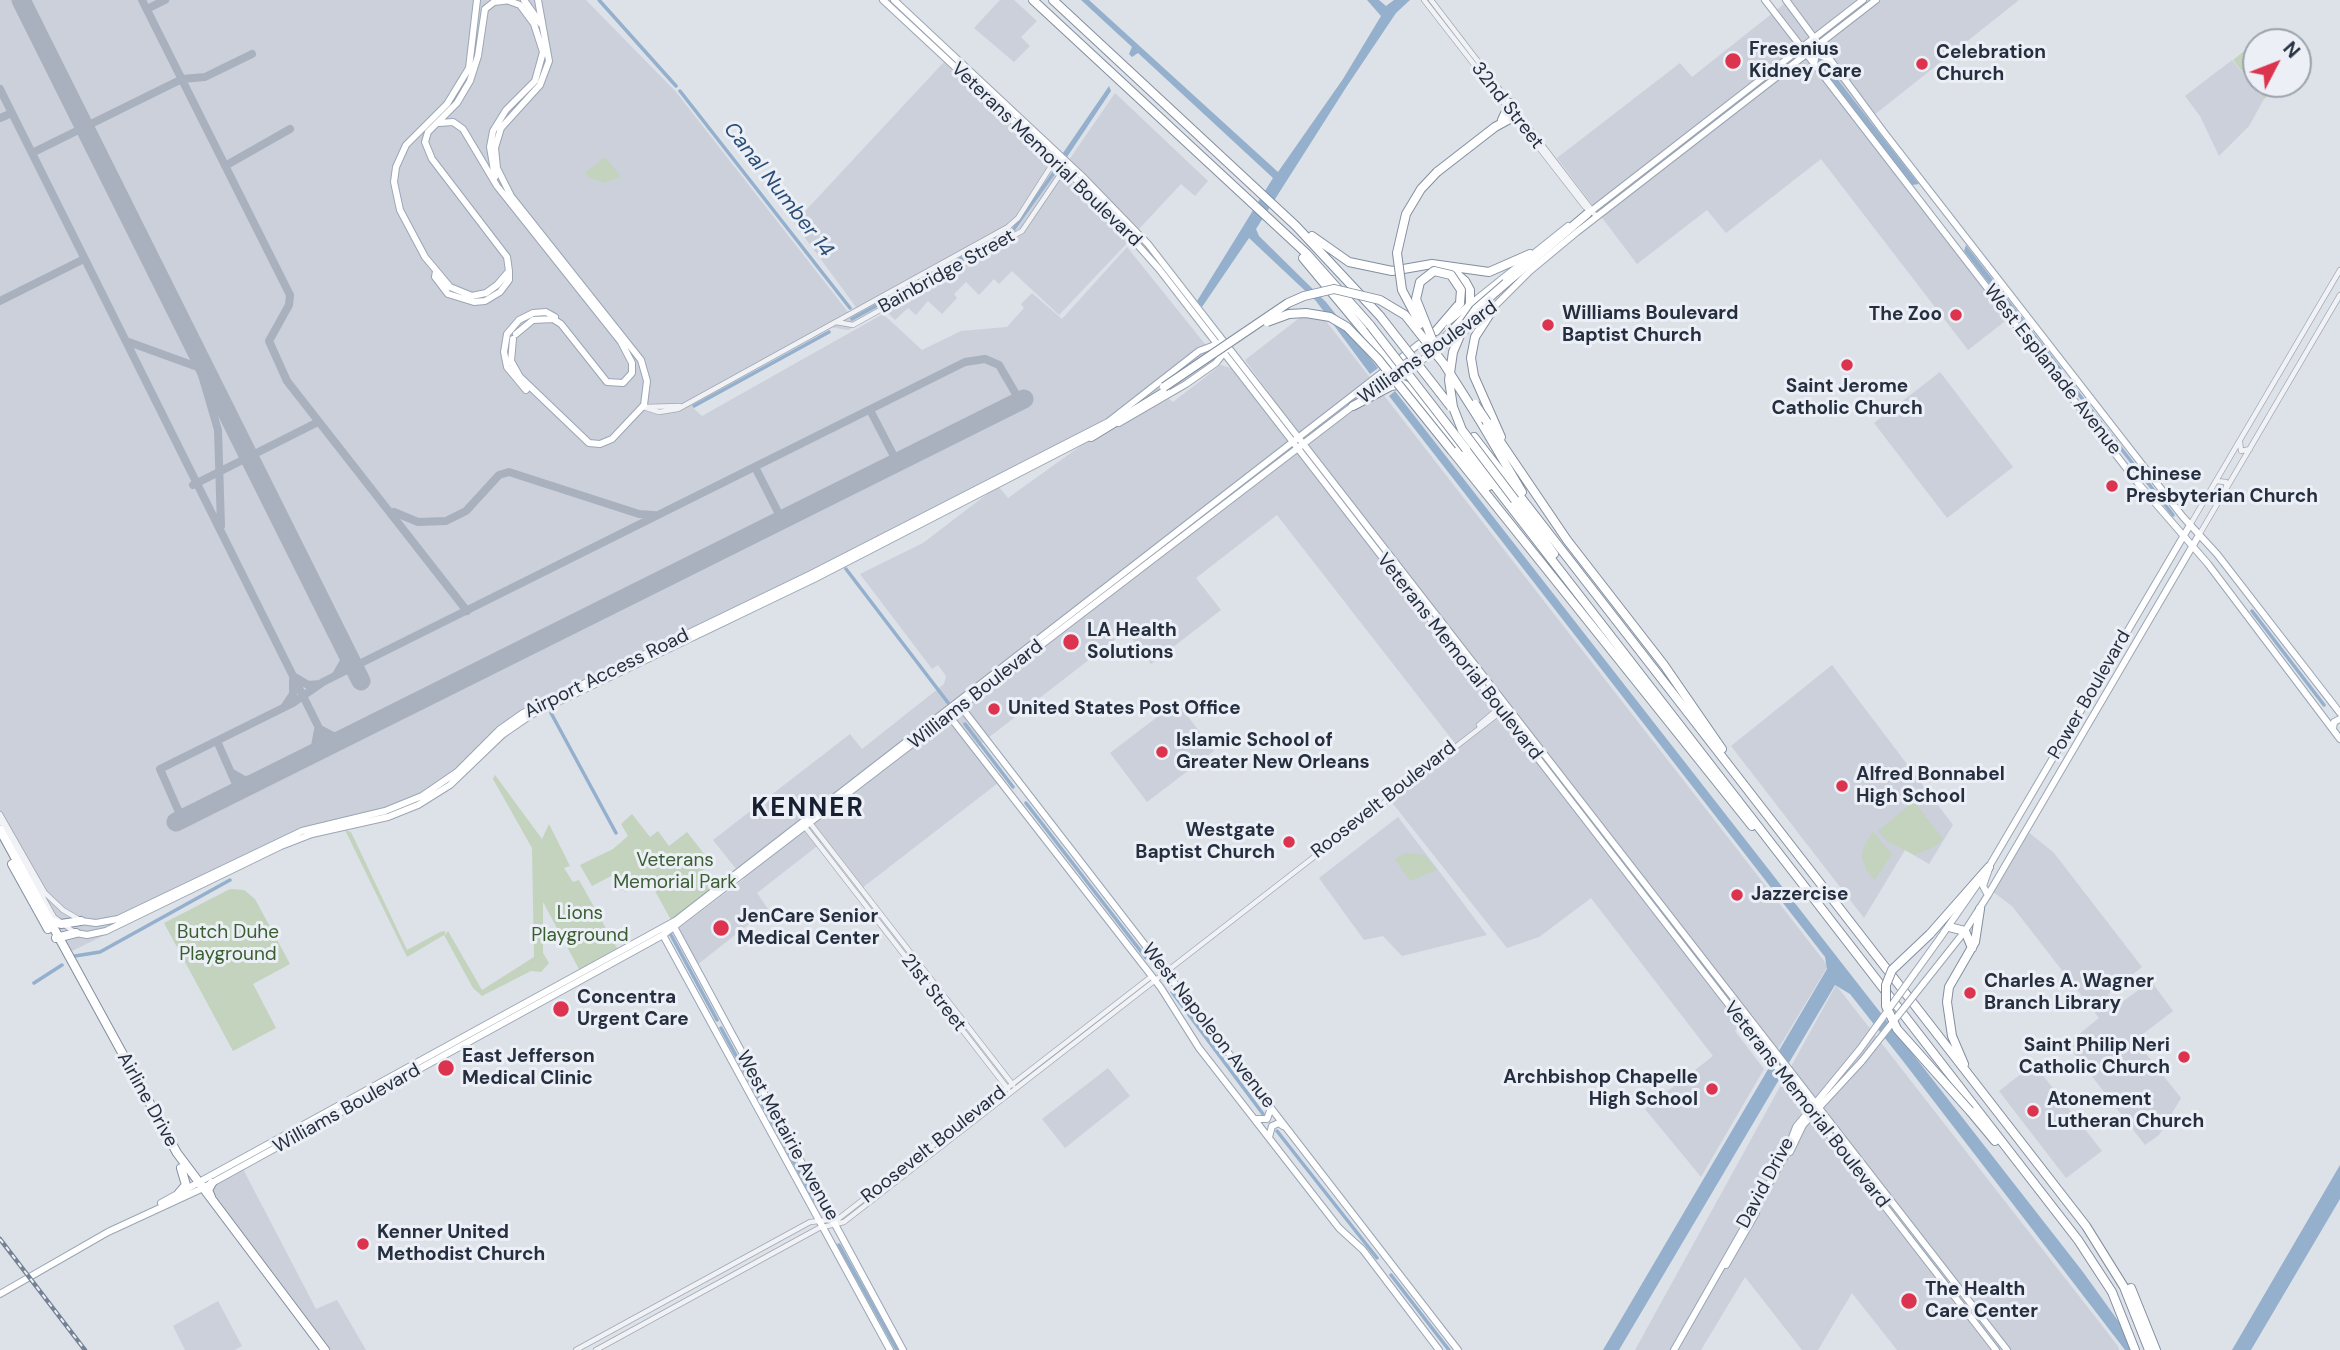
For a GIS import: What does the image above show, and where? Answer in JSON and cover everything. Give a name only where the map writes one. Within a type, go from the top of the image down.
[{"type":"highway","points":[[1033,0],[1323,271],[1370,324],[2048,1201],[2100,1272],[2135,1350]]},
{"type":"highway","points":[[1053,0],[1279,210],[1330,260],[1380,316],[2086,1226],[2127,1282],[2154,1349]]},
{"type":"highway","points":[[1434,335],[1405,298],[1397,253],[1406,214],[1421,188],[1437,172],[1494,127],[1511,109]]},
{"type":"highway","points":[[1279,210],[1349,262],[1392,271],[1432,264],[1489,272],[1530,254]]},
{"type":"highway","points":[[1592,214],[1489,297],[1470,317],[1453,352],[1449,380],[1453,407],[1462,430],[1653,690]]},
{"type":"highway","points":[[1271,222],[1392,365],[1403,373]]},
{"type":"highway","points":[[1435,349],[1465,317],[1470,303],[1470,290],[1465,281],[1447,265]]},
{"type":"highway","points":[[1434,335],[1460,303],[1461,290],[1451,275],[1434,271],[1420,282],[1416,299],[1434,335],[1483,421],[1553,538]]},
{"type":"highway","points":[[1108,422],[1165,389],[1288,303],[1334,289],[1380,300],[1405,315],[1444,364],[1567,540],[1664,665],[1750,792]]},
{"type":"highway","points":[[1493,309],[1475,337],[1471,358],[1474,376],[1506,453]]},
{"type":"highway","points":[[1091,437],[1271,320],[1289,314],[1322,315],[1340,322],[1358,336],[1690,751],[1809,892]]},
{"type":"highway","points":[[1381,350],[1387,362],[1384,371]]},
{"type":"highway","points":[[1353,406],[1391,386],[1403,384],[1409,387],[1463,456],[1533,536]]},
{"type":"highway","name":"Airline Drive","points":[[0,830],[50,921],[64,936],[65,950],[197,1187],[323,1350]]},
{"type":"highway","name":"Airline Drive","points":[[0,841],[64,936],[181,1168],[218,1212],[323,1350]]},
{"type":"highway","points":[[1989,867],[1930,934],[1892,970],[1886,985],[1886,1006],[1897,1029],[2048,1201]]},
{"type":"highway","points":[[1965,1070],[1952,1035],[1947,1002],[1949,987],[1972,948],[1980,909]]},
{"type":"highway","points":[[50,921],[61,924],[81,921]]},
{"type":"highway","points":[[1950,927],[1965,931],[1972,948]]},
{"type":"highway","points":[[179,1193],[186,1185],[181,1168]]},
{"type":"highway","points":[[212,1184],[208,1188],[209,1195],[218,1212]]},
{"type":"highway","points":[[2086,1226],[2118,1274],[2154,1349]]},
{"type":"main road","points":[[477,0],[472,58],[465,76],[446,105],[410,139],[396,167],[394,182],[402,216],[436,271],[456,291],[472,296],[492,290],[509,271],[502,248],[450,183],[425,146],[426,135],[467,90],[478,56],[483,13],[488,5],[498,0],[510,0],[520,5],[534,24],[543,52],[535,81],[506,110],[493,131],[491,162],[494,175],[505,195]]},
{"type":"main road","points":[[477,15],[483,0]]},
{"type":"main road","points":[[524,0],[545,32]]},
{"type":"main road","points":[[538,0],[550,54],[547,70],[535,92],[501,128],[495,148],[497,168],[511,195],[641,360],[648,387],[643,407],[621,431],[600,444],[589,443],[514,379],[505,362],[504,347],[514,324],[533,313],[551,315],[567,332]]},
{"type":"main road","name":"Veterans Memorial Boulevard","points":[[883,0],[1057,157]]},
{"type":"main road","name":"Veterans Memorial Boulevard","points":[[894,0],[1057,157],[1114,217],[1161,272],[1254,392],[1339,490],[1429,605],[1456,649],[1462,649],[1489,683],[1494,695]]},
{"type":"main road","name":"West Esplanade Avenue","points":[[1765,0],[2340,738]]},
{"type":"main road","name":"West Esplanade Avenue","points":[[1786,0],[1947,214],[2340,713]]},
{"type":"main road","name":"Williams Boulevard","points":[[959,704],[1020,661],[1039,639],[1297,443],[1493,309],[1592,214],[1804,50],[1815,37],[1863,0]]},
{"type":"main road","name":"Williams Boulevard","points":[[0,1292],[179,1193],[212,1184],[673,925],[729,886],[745,867],[876,765],[1148,562],[1384,371],[1434,335],[1530,254],[1592,214],[1714,125],[1758,81],[1804,50],[1820,44],[1873,0]]},
{"type":"main road","points":[[1793,36],[1804,37],[1806,26]]},
{"type":"main road","points":[[916,30],[924,28]]},
{"type":"main road","points":[[925,39],[933,36]]},
{"type":"main road","points":[[1814,64],[1814,55],[1821,53],[1838,69]]},
{"type":"main road","points":[[435,126],[447,122],[460,126],[505,195],[621,342],[632,363],[631,377],[618,385],[607,382],[558,321],[546,317],[529,322],[514,337],[511,358],[516,371],[564,422]]},
{"type":"main road","name":"Veterans Memorial Boulevard","points":[[1066,166],[1128,222],[1199,308],[1277,410],[1348,514],[1462,660],[1494,695],[1533,752],[1783,1076],[1859,1160],[2007,1350]]},
{"type":"main road","points":[[1923,203],[1921,194],[1926,191],[1947,214]]},
{"type":"main road","points":[[1945,231],[1958,243],[1962,240],[1962,233]]},
{"type":"main road","points":[[1161,272],[1178,288],[1183,288]]},
{"type":"main road","points":[[1191,310],[1193,305],[1199,308]]},
{"type":"main road","points":[[1199,351],[1205,341],[1203,325]]},
{"type":"main road","points":[[1216,343],[1226,344]]},
{"type":"main road","name":"Airport Access Road","points":[[81,921],[96,923],[118,919],[302,831],[385,811],[413,801],[457,772],[499,730],[523,713],[811,574],[1108,422],[1199,351],[1216,343]]},
{"type":"main road","name":"Airport Access Road","points":[[64,936],[106,932],[281,846],[312,834],[388,817],[418,805],[450,785],[502,736],[531,715],[814,579],[1154,405],[1216,363],[1224,353],[1226,344]]},
{"type":"main road","points":[[1216,363],[1228,362],[1235,367]]},
{"type":"main road","points":[[2053,373],[2065,373],[2064,364]]},
{"type":"main road","points":[[2067,390],[2068,380],[2077,380]]},
{"type":"main road","points":[[1254,392],[1272,410],[1277,410]]},
{"type":"main road","points":[[1329,489],[1339,490]]},
{"type":"main road","points":[[1348,514],[1382,554],[1388,553]]},
{"type":"main road","points":[[2171,523],[2181,528],[2185,524],[2183,517]]},
{"type":"main road","name":"Power Boulevard","points":[[1815,1110],[1950,927],[1989,867],[2190,525]]},
{"type":"main road","points":[[2183,537],[2199,535]]},
{"type":"main road","name":"Power Boulevard","points":[[1815,1110],[1862,1061],[1980,909],[2199,535]]},
{"type":"main road","points":[[1148,562],[1165,541]]},
{"type":"main road","points":[[2158,579],[2159,589],[2168,587]]},
{"type":"main road","points":[[1099,599],[1111,583]]},
{"type":"main road","points":[[1408,591],[1414,590],[1429,605]]},
{"type":"main road","points":[[2236,602],[2240,592],[2251,598]]},
{"type":"main road","points":[[2148,597],[2153,596],[2156,599],[2151,617]]},
{"type":"main road","points":[[1419,604],[1445,631]]},
{"type":"main road","points":[[1462,660],[1468,659],[1489,683]]},
{"type":"main road","points":[[2100,704],[2110,678],[2102,674]]},
{"type":"main road","name":"West Napoleon Avenue","points":[[959,704],[1458,1350]]},
{"type":"main road","points":[[2317,709],[2330,716],[2335,706]]},
{"type":"main road","name":"Veterans Memorial Boulevard","points":[[1503,708],[1560,775],[1750,1019],[1787,1068],[1830,1137],[1996,1350]]},
{"type":"main road","name":"Williams Boulevard","points":[[673,925],[872,775],[947,713]]},
{"type":"main road","name":"West Napoleon Avenue","points":[[947,713],[1164,992],[1199,1048],[1339,1228],[1370,1259],[1438,1350]]},
{"type":"main road","points":[[960,729],[962,718],[973,721]]},
{"type":"main road","points":[[2333,729],[2334,722],[2340,719]]},
{"type":"main road","points":[[1533,752],[1538,751],[1560,775]]},
{"type":"main road","points":[[872,775],[876,765]]},
{"type":"main road","points":[[2049,766],[2046,779],[2053,780],[2059,776]]},
{"type":"main road","points":[[1005,787],[1017,792],[1019,781]]},
{"type":"main road","points":[[2035,789],[2043,792],[2043,803]]},
{"type":"main road","points":[[1019,806],[1021,799],[1026,797],[1034,802]]},
{"type":"main road","points":[[807,825],[815,813]]},
{"type":"main road","points":[[2020,816],[2027,830]]},
{"type":"main road","points":[[1588,823],[1609,847],[1617,848]]},
{"type":"main road","points":[[2008,836],[2016,838],[2016,849]]},
{"type":"main road","points":[[1988,895],[1983,891],[1989,867]]},
{"type":"main road","points":[[1627,873],[1633,873],[1653,895]]},
{"type":"main road","points":[[1986,880],[1988,885],[1994,885]]},
{"type":"main road","points":[[1636,886],[1655,905],[1663,908]]},
{"type":"main road","name":"West Metairie Avenue","points":[[673,925],[903,1350]]},
{"type":"main road","name":"West Metairie Avenue","points":[[664,931],[890,1350]]},
{"type":"main road","points":[[1683,946],[1694,948]]},
{"type":"main road","name":"Williams Boulevard","points":[[120,1226],[197,1187],[637,947]]},
{"type":"main road","points":[[1139,961],[1151,965],[1153,956]]},
{"type":"main road","points":[[1164,992],[1167,983],[1178,988]]},
{"type":"main road","points":[[1720,993],[1743,1018],[1750,1019]]},
{"type":"main road","points":[[1749,1032],[1753,1030],[1766,1041]]},
{"type":"main road","points":[[1844,1081],[1851,1061]]},
{"type":"main road","points":[[1252,1115],[1260,1120],[1267,1119],[1271,1108]]},
{"type":"main road","name":"David Drive","points":[[1674,1350],[1783,1168],[1797,1133],[1815,1110]]},
{"type":"main road","points":[[1269,1137],[1274,1124],[1287,1129]]},
{"type":"main road","points":[[1830,1137],[1854,1161],[1859,1160]]},
{"type":"main road","points":[[1866,1183],[1872,1182],[1886,1195]]},
{"type":"main road","points":[[1872,1191],[1888,1207],[1894,1205]]},
{"type":"main road","points":[[810,1204],[819,1210],[822,1200]]},
{"type":"main road","points":[[1893,1218],[1901,1218],[1918,1236]]},
{"type":"main road","points":[[830,1241],[835,1233],[842,1237]]},
{"type":"main road","points":[[1914,1245],[1933,1264],[1939,1264]]},
{"type":"main road","points":[[1370,1259],[1380,1264],[1384,1256]]},
{"type":"main road","points":[[1386,1280],[1386,1270],[1391,1268],[1396,1271]]},
{"type":"main road","points":[[1949,1290],[1954,1288],[1977,1312]]},
{"type":"street","name":"32nd Street","points":[[1424,0],[1592,214]]},
{"type":"street","name":"32nd Street","points":[[1431,0],[1561,172]]},
{"type":"street","name":"Bainbridge Street","points":[[643,407],[647,411],[667,412],[684,406],[1008,227],[1018,218],[1057,157]]},
{"type":"street","name":"Bainbridge Street","points":[[835,322],[853,325],[1021,231],[1066,166]]},
{"type":"street","name":"Power Boulevard","points":[[2190,525],[2340,270]]},
{"type":"street","name":"Power Boulevard","points":[[2199,535],[2340,295]]},
{"type":"street","points":[[2243,435],[2240,449],[2243,452],[2250,449]]},
{"type":"street","points":[[2215,482],[2226,482],[2225,491]]},
{"type":"street","name":"Roosevelt Boulevard","points":[[834,1223],[1009,1091],[1503,708]]},
{"type":"street","points":[[0,814],[45,893],[63,911],[81,921]]},
{"type":"street","points":[[0,820],[61,924],[64,936]]},
{"type":"street","name":"21st Street","points":[[807,825],[1014,1086]]},
{"type":"street","name":"21st Street","points":[[807,825],[1009,1091]]},
{"type":"street","points":[[576,1350],[780,1238],[820,1223],[834,1223]]},
{"type":"street","points":[[596,1350],[820,1223]]},
{"type":"shaded area","points":[[0,0],[586,0],[676,92],[848,312],[856,307],[794,223],[944,62],[1131,239],[1059,315],[1012,271],[999,284],[994,279],[979,295],[966,282],[954,294],[957,298],[942,314],[928,301],[916,315],[908,308],[895,320],[885,310],[848,330],[830,327],[691,406],[702,416],[883,314],[922,350],[961,331],[1007,327],[1024,308],[1021,304],[1032,293],[1062,319],[1127,247],[1217,359],[1172,391],[998,486],[1008,498],[1086,442],[1169,399],[1173,402],[1221,365],[1231,368],[1263,409],[1274,400],[1245,360],[1302,316],[1326,321],[1828,966],[1778,1049],[1752,1015],[1735,1031],[1764,1069],[1701,1177],[1645,1109],[1713,1056],[1591,898],[1539,937],[1507,948],[1390,800],[1457,746],[1277,515],[1196,578],[1221,610],[1151,664],[1126,631],[974,751],[998,783],[862,888],[825,840],[757,893],[768,909],[697,965],[679,928],[744,879],[713,840],[850,734],[862,749],[944,684],[946,676],[938,665],[932,669],[860,574],[923,543],[995,488],[728,625],[523,722],[461,779],[419,807],[395,817],[293,843],[70,952],[0,825]]},
{"type":"shaded area","points":[[1000,0],[1014,0],[1037,21],[1021,37],[1030,46],[1014,62],[974,28]]},
{"type":"shaded area","points":[[1789,0],[2019,0],[1859,127],[2009,318],[1968,350],[1821,159],[1726,233],[1707,210],[1637,264],[1557,158],[1680,63],[1692,77]]},
{"type":"shaded area","points":[[2232,60],[2242,72],[2242,98],[2264,99],[2249,126],[2219,156],[2200,116],[2185,96]]},
{"type":"shaded area","points":[[1115,93],[1208,181],[1195,196],[1181,184],[1139,229],[1069,160]]},
{"type":"shaded area","points":[[1940,372],[2013,467],[1947,518],[1874,423]]},
{"type":"shaded area","name":"Alfred Bonnabel High School","points":[[1832,665],[1953,825],[1929,864],[1905,850],[1864,918],[1731,746]]},
{"type":"shaded area","name":"Islamic School of Greater New Orleans","points":[[1177,702],[1214,751],[1147,802],[1110,753]]},
{"type":"shaded area","points":[[1398,817],[1487,935],[1402,956],[1383,936],[1364,940],[1319,878]]},
{"type":"shaded area","points":[[2027,831],[2054,853],[2142,967],[2108,994],[2118,1005],[2151,981],[2173,1011],[2135,1040],[2181,1098],[2159,1135],[2145,1145],[2067,1044],[2099,1018],[2012,906],[1992,891]]},
{"type":"shaded area","points":[[1836,985],[2119,1350],[1897,1350],[1852,1293],[1818,1350],[1802,1350],[1745,1277],[1701,1350],[1635,1350]]},
{"type":"shaded area","points":[[2034,1064],[2102,1151],[2066,1178],[1999,1091]]},
{"type":"shaded area","points":[[1108,1068],[1130,1096],[1065,1148],[1042,1119]]},
{"type":"shaded area","points":[[243,1169],[316,1309],[337,1300],[366,1350],[330,1350],[212,1197],[211,1186]]},
{"type":"shaded area","points":[[218,1301],[242,1346],[235,1350],[185,1350],[173,1326]]},
{"type":"green space","points":[[2242,53],[2242,71],[2233,60]]},
{"type":"green space","points":[[605,157],[621,177],[604,183],[585,173]]},
{"type":"green space","name":"Lions Playground","points":[[495,775],[542,839],[549,824],[570,866],[564,868],[573,882],[579,880],[618,950],[580,971],[543,902],[543,953],[549,963],[541,972],[531,971],[482,996],[473,988],[444,935],[407,957],[345,830],[351,832],[407,950],[440,932],[445,931],[445,935],[448,931],[482,990],[534,957],[532,848],[493,779]]},
{"type":"green space","points":[[1911,804],[1916,804],[1943,839],[1934,847],[1915,855],[1888,842],[1878,831]]},
{"type":"green space","name":"Veterans Memorial Park","points":[[632,814],[650,837],[658,831],[669,846],[687,832],[712,864],[700,872],[713,888],[671,920],[648,878],[625,892],[613,875],[592,886],[580,865],[613,849],[628,836],[621,824]]},
{"type":"green space","points":[[1873,832],[1892,854],[1875,880],[1866,870],[1862,857],[1864,846]]},
{"type":"green space","points":[[1405,853],[1425,855],[1437,870],[1410,881],[1395,859]]},
{"type":"green space","name":"Butch Duhe Playground","points":[[230,889],[244,890],[255,899],[290,964],[253,984],[276,1028],[233,1051],[164,923]]},
{"type":"water","points":[[1081,0],[1089,0],[1278,172],[1343,79],[1381,16],[1367,0],[1379,0],[1386,6],[1394,0],[1410,0],[1396,13],[1256,229],[1259,236],[1326,302],[1378,368],[1370,374],[1316,301],[1249,238],[1202,307],[1197,301],[1273,178],[1138,53],[1132,57],[1129,54],[1132,47]]},
{"type":"water","points":[[1821,57],[1919,184],[1912,185],[1850,106],[1817,60]]},
{"type":"water","points":[[1109,86],[1111,91],[1067,157],[1063,153]]},
{"type":"water","points":[[1966,245],[2062,369],[2058,373],[1964,251]]},
{"type":"water","points":[[1395,391],[2083,1272],[2139,1350],[2125,1350],[1850,994],[1835,985],[1619,1350],[1603,1350],[1827,969],[1825,957],[1389,396]]},
{"type":"water","points":[[2340,1165],[2340,1199],[2251,1350],[2232,1350]]},
{"type":"waterway","name":"Canal Number 14","points":[[599,0],[676,86]]},
{"type":"waterway","name":"Canal Number 14","points":[[680,91],[850,308]]},
{"type":"waterway","points":[[852,319],[1013,230],[1058,167]]},
{"type":"waterway","points":[[694,406],[829,332]]},
{"type":"waterway","points":[[2070,383],[2173,515]]},
{"type":"waterway","points":[[846,569],[949,704]]},
{"type":"waterway","points":[[2252,611],[2324,705]]},
{"type":"waterway","points":[[551,713],[616,833]]},
{"type":"waterway","points":[[965,724],[1013,787]]},
{"type":"waterway","points":[[1026,803],[1146,958]]},
{"type":"waterway","points":[[75,956],[100,952],[230,880]]},
{"type":"waterway","points":[[671,935],[717,1020]]},
{"type":"waterway","points":[[34,983],[62,965]]},
{"type":"waterway","points":[[1172,992],[1263,1114]]},
{"type":"waterway","points":[[721,1028],[815,1201]]},
{"type":"waterway","points":[[1277,1131],[1377,1258]]},
{"type":"waterway","points":[[839,1245],[897,1350]]},
{"type":"waterway","points":[[1391,1275],[1449,1350]]},
{"type":"taxiway","points":[[142,0],[290,295],[289,305],[269,341],[287,381],[467,611]]},
{"type":"taxiway","points":[[147,9],[165,0]]},
{"type":"taxiway","points":[[32,153],[182,79],[205,77],[252,54]]},
{"type":"taxiway","points":[[0,89],[328,746]]},
{"type":"taxiway","points":[[0,118],[12,113]]},
{"type":"taxiway","points":[[225,166],[290,129]]},
{"type":"taxiway","points":[[0,301],[84,259]]},
{"type":"taxiway","points":[[126,341],[203,369]]},
{"type":"taxiway","points":[[194,348],[218,430],[221,526]]},
{"type":"taxiway","points":[[182,819],[160,769],[293,703],[323,682],[965,362],[985,359],[999,365],[1020,401]]},
{"type":"taxiway","points":[[870,410],[897,462]]},
{"type":"taxiway","points":[[193,485],[318,422]]},
{"type":"taxiway","points":[[755,467],[782,520]]},
{"type":"taxiway","points":[[394,512],[418,522],[446,521],[466,511],[499,475],[509,472],[639,514],[654,515]]},
{"type":"taxiway","points":[[336,675],[344,661],[343,646]]},
{"type":"taxiway","points":[[293,676],[308,685],[320,684]]},
{"type":"taxiway","points":[[285,706],[293,694],[293,680]]},
{"type":"taxiway","points":[[320,729],[333,736],[350,735]]},
{"type":"taxiway","points":[[305,758],[315,746],[318,730]]},
{"type":"taxiway","points":[[217,741],[239,791]]},
{"type":"taxiway","points":[[232,773],[244,780],[262,779]]},
{"type":"runway","points":[[21,0],[361,681]]},
{"type":"runway","points":[[176,822],[1024,399]]},
{"type":"railway","points":[[0,1239],[85,1350]]},
{"type":"place","name":"Fresenius Kidney Care","points":[[1733,61]]},
{"type":"place","name":"Celebration Church","points":[[1922,64]]},
{"type":"place","name":"The Zoo","points":[[1956,315]]},
{"type":"place","name":"Williams Boulevard Baptist Church","points":[[1548,325]]},
{"type":"place","name":"Saint Jerome Catholic Church","points":[[1847,365]]},
{"type":"place","name":"Chinese Presbyterian Church","points":[[2112,486]]},
{"type":"place","name":"LA Health Solutions","points":[[1071,642]]},
{"type":"place","name":"United States Post Office","points":[[994,709]]},
{"type":"place","name":"Islamic School of Greater New Orleans","points":[[1162,752]]},
{"type":"place","name":"Alfred Bonnabel High School","points":[[1842,786]]},
{"type":"place","name":"Westgate Baptist Church","points":[[1289,842]]},
{"type":"place","name":"Jazzercise","points":[[1737,895]]},
{"type":"place","name":"JenCare Senior Medical Center","points":[[721,928]]},
{"type":"place","name":"Charles A. Wagner Branch Library","points":[[1970,993]]},
{"type":"place","name":"Concentra Urgent Care","points":[[561,1009]]},
{"type":"place","name":"Saint Philip Neri Catholic Church","points":[[2184,1057]]},
{"type":"place","name":"East Jefferson Medical Clinic","points":[[446,1068]]},
{"type":"place","name":"Archbishop Chapelle High School","points":[[1712,1089]]},
{"type":"place","name":"Atonement Lutheran Church","points":[[2033,1111]]},
{"type":"place","name":"Kenner United Methodist Church","points":[[363,1244]]},
{"type":"place","name":"The Health Care Center","points":[[1909,1301]]},
{"type":"district","name":"KENNER","points":[[808,809]]}]
